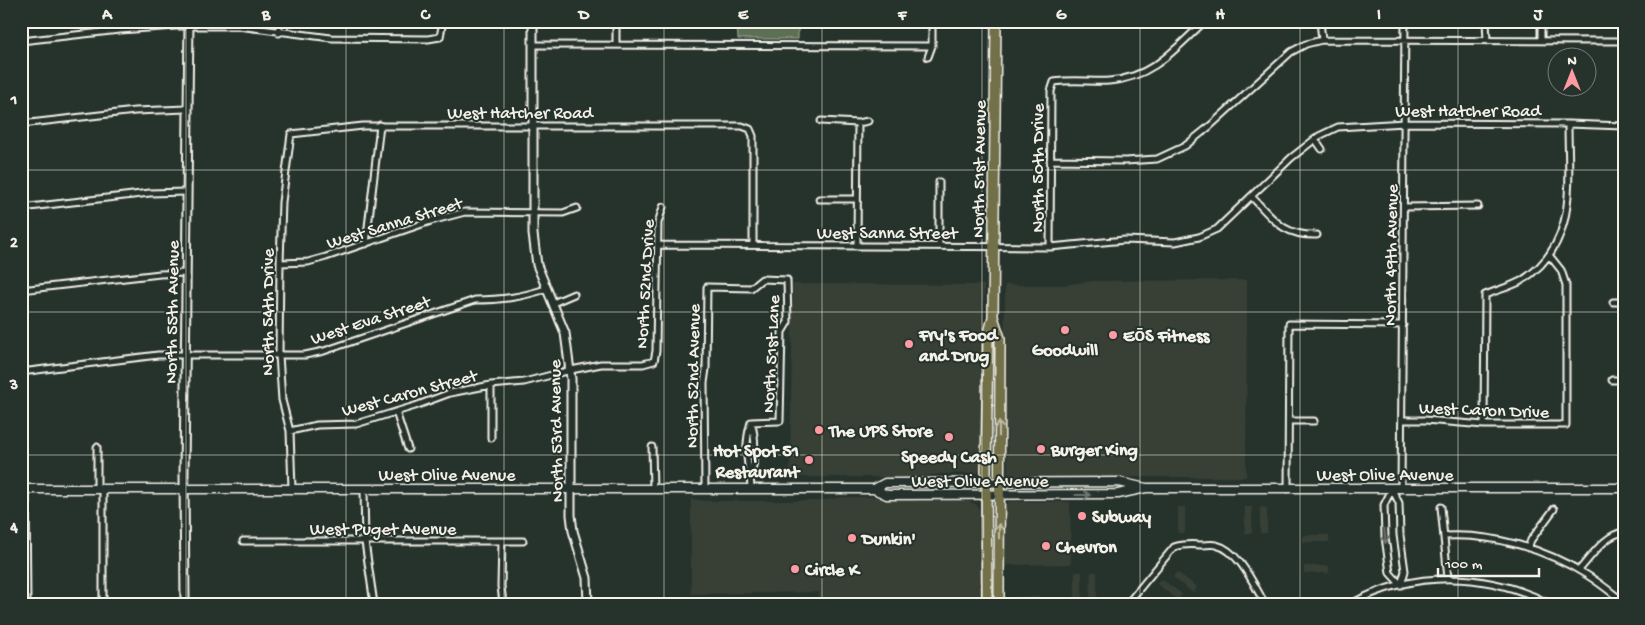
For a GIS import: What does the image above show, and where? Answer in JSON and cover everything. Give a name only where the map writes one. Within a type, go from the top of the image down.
[{"type":"main road","name":"North 51st Avenue","points":[[987,604],[988,337],[993,316],[996,21]]},
{"type":"main road","name":"North 51st Avenue","points":[[993,316],[1000,338],[999,604]]},
{"type":"main road","name":"West Olive Avenue","points":[[874,489],[885,483],[986,482],[1119,482],[1146,488],[1624,488]]},
{"type":"main road","name":"West Olive Avenue","points":[[24,489],[874,489],[887,495],[999,495],[1118,494],[1146,488]]},
{"type":"street","points":[[279,21],[279,32]]},
{"type":"street","points":[[21,41],[188,24],[238,26],[331,38],[428,39],[440,37],[442,21]]},
{"type":"street","name":"North 53rd Avenue","points":[[533,21],[532,212],[534,249],[537,265],[565,333],[571,370],[571,515],[573,531],[587,578],[588,604]]},
{"type":"street","points":[[616,21],[616,45]]},
{"type":"street","points":[[928,57],[932,46],[932,21]]},
{"type":"street","name":"North 50th Drive","points":[[1050,246],[1051,91],[1054,82],[1064,80],[1107,81],[1126,79],[1146,72],[1170,54],[1205,21]]},
{"type":"street","points":[[1320,21],[1322,40]]},
{"type":"street","name":"North 49th Avenue","points":[[1401,488],[1406,21]]},
{"type":"street","points":[[1486,21],[1486,41]]},
{"type":"street","points":[[1541,21],[1541,41]]},
{"type":"street","name":"North 55th Avenue","points":[[185,604],[184,490],[188,24]]},
{"type":"street","points":[[1050,160],[1125,161],[1157,159],[1171,153],[1185,146],[1210,126],[1291,52],[1306,44],[1322,40],[1405,42],[1624,40]]},
{"type":"street","points":[[534,44],[932,46]]},
{"type":"street","points":[[21,124],[135,110],[187,109]]},
{"type":"street","points":[[820,122],[858,123],[868,121]]},
{"type":"street","points":[[857,246],[858,123]]},
{"type":"street","name":"West Hatcher Road","points":[[1252,197],[1292,158],[1315,139],[1338,127],[1405,124],[1624,126]]},
{"type":"street","points":[[1484,425],[1485,295],[1519,282],[1536,270],[1549,255],[1562,232],[1567,214],[1568,124]]},
{"type":"street","points":[[366,244],[380,125]]},
{"type":"street","name":"West Hatcher Road","points":[[291,134],[340,127],[380,125],[742,126],[750,129],[753,136],[753,245]]},
{"type":"street","name":"North 54th Drive","points":[[291,134],[282,202],[279,355],[282,400],[290,430],[292,489]]},
{"type":"street","points":[[1315,139],[1322,150]]},
{"type":"street","points":[[939,182],[939,246]]},
{"type":"street","points":[[21,208],[150,192],[186,192]]},
{"type":"street","points":[[1252,197],[1278,225],[1288,231],[1299,235],[1317,235]]},
{"type":"street","name":"West Sanna Street","points":[[657,245],[994,247],[1050,246],[1126,240],[1175,242],[1199,237],[1217,229],[1252,197]]},
{"type":"street","points":[[819,199],[858,199]]},
{"type":"street","points":[[1404,207],[1478,206]]},
{"type":"street","name":"North 52nd Drive","points":[[654,361],[656,351],[658,223],[663,207]]},
{"type":"street","name":"West Sanna Street","points":[[280,263],[308,262],[326,258],[445,216],[465,212],[563,213],[577,208]]},
{"type":"street","name":"West Caron Drive","points":[[1402,420],[1484,425],[1566,424],[1566,285],[1560,270],[1549,255]]},
{"type":"street","points":[[21,290],[154,274],[186,273]]},
{"type":"street","name":"North 52nd Avenue","points":[[705,489],[704,393],[707,287],[751,288],[762,279],[788,280]]},
{"type":"street","name":"North 51st Lane","points":[[751,489],[751,475],[748,466],[748,431],[751,422],[780,422],[782,332],[788,322],[788,280]]},
{"type":"street","name":"West Eva Street","points":[[21,372],[158,355],[305,355],[324,352],[475,300],[501,300],[521,297],[546,289]]},
{"type":"street","points":[[553,303],[574,294]]},
{"type":"street","points":[[1613,302],[1624,302]]},
{"type":"street","points":[[1288,489],[1290,324],[1403,325]]},
{"type":"street","name":"West Caron Street","points":[[290,430],[317,425],[356,424],[450,393],[491,385],[524,382],[601,364],[643,364],[654,361]]},
{"type":"street","points":[[1612,380],[1624,380]]},
{"type":"street","points":[[491,385],[491,438]]},
{"type":"street","points":[[396,412],[408,450]]},
{"type":"street","points":[[1289,421],[1314,421]]},
{"type":"street","points":[[97,447],[103,604]]},
{"type":"street","points":[[652,447],[653,489]]},
{"type":"street","points":[[24,489],[27,604]]},
{"type":"street","points":[[364,489],[365,542],[374,604]]},
{"type":"street","points":[[1392,489],[1384,505],[1385,537],[1390,573],[1400,585]]},
{"type":"street","points":[[1392,489],[1398,503],[1405,571],[1400,585]]},
{"type":"street","points":[[1441,507],[1448,578]]},
{"type":"street","points":[[1528,548],[1531,540],[1554,509]]},
{"type":"street","points":[[1579,570],[1609,537],[1615,533],[1624,532]]},
{"type":"street","points":[[1444,536],[1496,540],[1543,552],[1579,570],[1624,602]]},
{"type":"street","name":"West Puget Avenue","points":[[242,541],[523,541]]},
{"type":"street","points":[[502,541],[501,586],[503,604]]},
{"type":"street","points":[[1127,604],[1174,547],[1190,544],[1216,545],[1226,548],[1236,557],[1265,604]]},
{"type":"street","points":[[1351,604],[1368,594],[1400,585],[1448,578],[1496,584],[1524,592],[1550,604]]},
{"type":"shaded area","points":[[1247,280],[1246,477],[1014,477],[1008,475],[1007,430],[1004,413],[1005,285],[1064,285],[1093,281]]},
{"type":"shaded area","points":[[793,284],[984,285],[983,466],[978,473],[938,474],[916,477],[790,477]]},
{"type":"shaded area","points":[[843,497],[892,497],[919,501],[968,501],[977,505],[980,512],[981,604],[820,604],[819,592],[691,594],[691,499],[705,501],[819,501]]},
{"type":"shaded area","points":[[1010,501],[1070,502],[1071,564],[1006,565],[1005,509]]},
{"type":"shaded area","points":[[1178,507],[1185,507],[1185,533],[1178,533]]},
{"type":"shaded area","points":[[1245,507],[1252,507],[1252,533],[1245,533]]},
{"type":"shaded area","points":[[1260,507],[1267,508],[1267,533],[1260,533]]},
{"type":"shaded area","points":[[1303,535],[1329,535],[1329,542],[1303,542]]},
{"type":"shaded area","points":[[1304,566],[1329,566],[1329,573],[1304,573]]},
{"type":"shaded area","points":[[1075,572],[1082,572],[1082,598],[1075,598]]},
{"type":"shaded area","points":[[1091,572],[1097,572],[1097,597],[1090,597]]},
{"type":"shaded area","points":[[1177,572],[1197,587],[1193,593],[1173,577]]},
{"type":"shaded area","points":[[1161,579],[1182,594],[1178,600],[1157,584]]},
{"type":"shaded area","points":[[1015,597],[1040,597],[1040,604],[1015,604]]},
{"type":"green space","points":[[737,21],[798,21],[798,39],[738,39]]},
{"type":"place","name":"Goodwill","points":[[1065,330]]},
{"type":"place","name":"EōS Fitness","points":[[1113,335]]},
{"type":"place","name":"Fry's Food and Drug","points":[[909,344]]},
{"type":"place","name":"The UPS Store","points":[[819,430]]},
{"type":"place","name":"Speedy Cash","points":[[949,437]]},
{"type":"place","name":"Burger King","points":[[1041,449]]},
{"type":"place","name":"Hot Spot 51 Restaurant","points":[[809,460]]},
{"type":"place","name":"Subway","points":[[1082,516]]},
{"type":"place","name":"Dunkin'","points":[[852,538]]},
{"type":"place","name":"Chevron","points":[[1046,546]]},
{"type":"place","name":"Circle K","points":[[795,569]]}]
